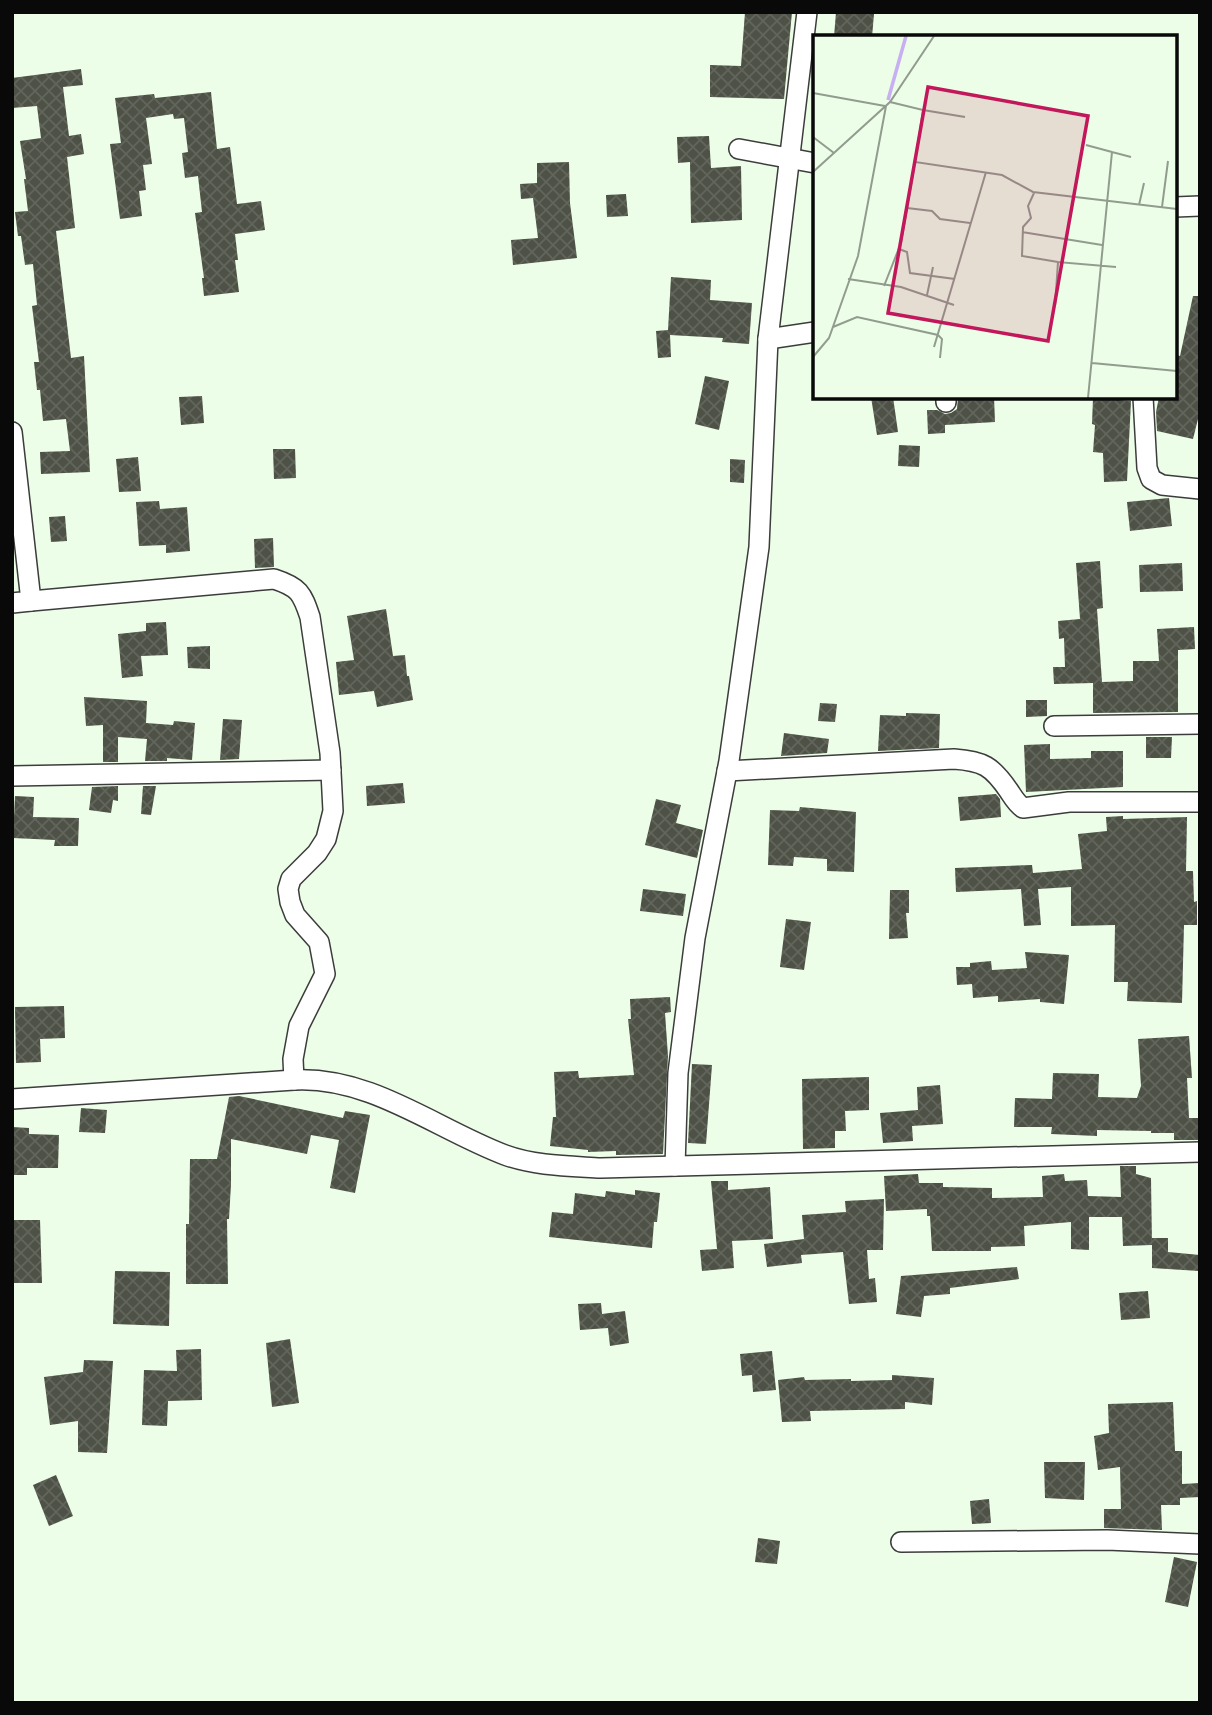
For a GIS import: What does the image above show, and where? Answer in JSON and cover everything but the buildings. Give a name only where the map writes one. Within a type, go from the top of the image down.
[{"type":"street","points":[[675,1166],[678,1073],[695,938],[727,771],[759,547],[768,339],[807,12]]},
{"type":"street","points":[[738,149],[813,163]]},
{"type":"street","points":[[1177,207],[1200,206]]},
{"type":"street","points":[[768,339],[813,332]]},
{"type":"street","points":[[1143,399],[1147,468],[1151,479],[1162,485],[1200,489]]},
{"type":"street","points":[[12,432],[22,602],[274,579],[292,585],[303,597],[310,617],[331,770],[333,811],[326,839],[317,853],[291,879],[288,889],[295,915],[319,942],[325,974],[299,1026],[293,1059],[294,1080]]},
{"type":"street","points":[[1054,726],[1200,724]]},
{"type":"street","points":[[727,771],[975,760],[995,770],[1023,808],[1069,802],[1200,802]]},
{"type":"street","points":[[12,776],[331,770]]},
{"type":"street","points":[[12,1099],[323,1080],[360,1088],[465,1139],[508,1156],[533,1162],[601,1168],[1200,1152]]},
{"type":"street","points":[[901,1542],[1107,1540],[1200,1544]]}]
